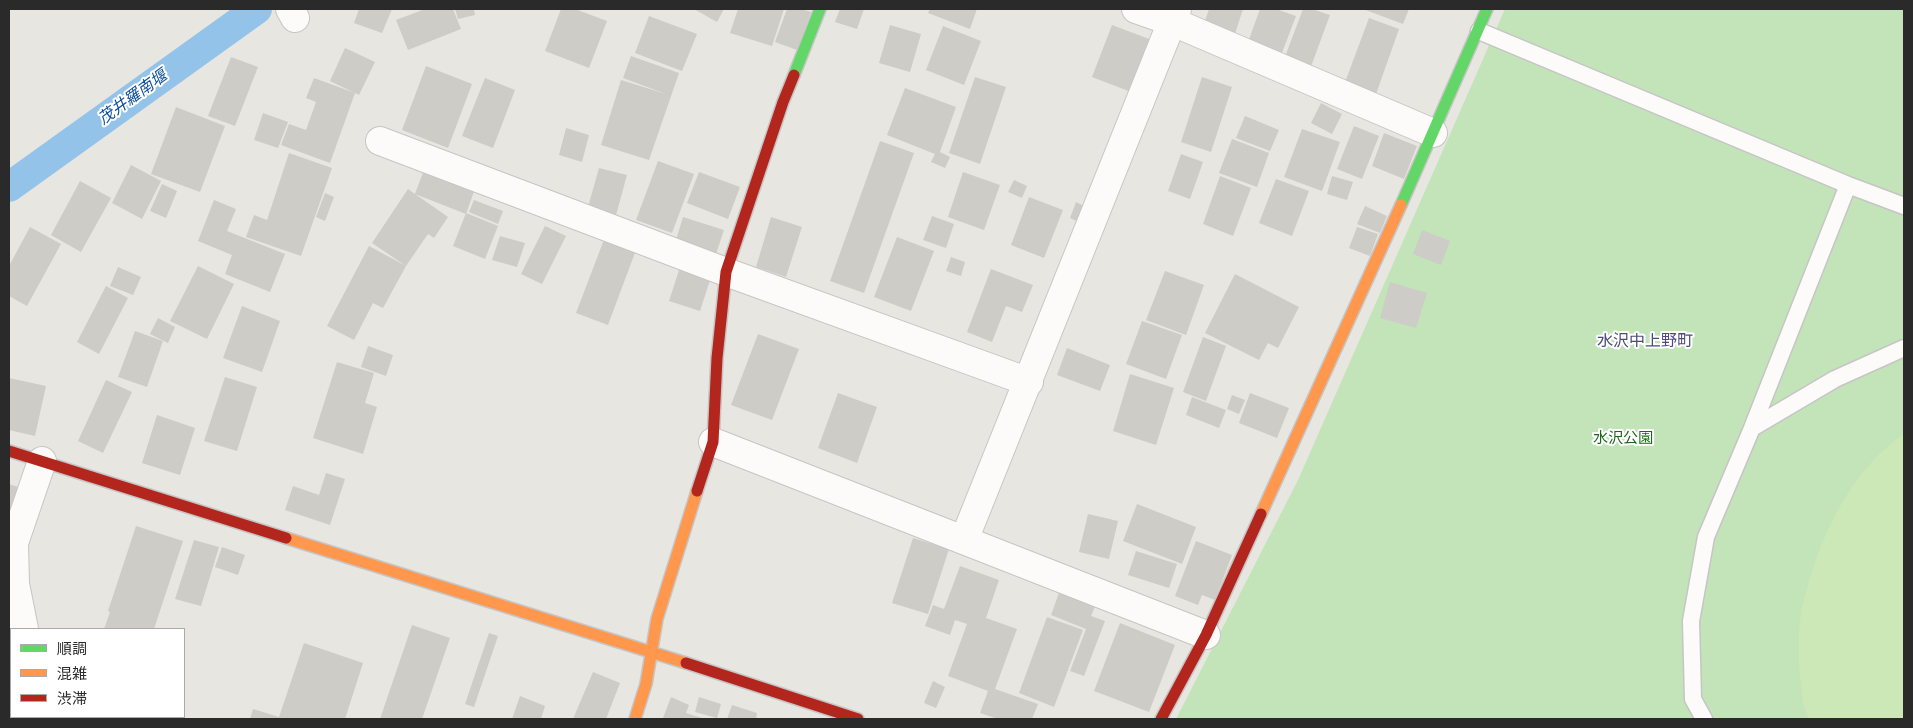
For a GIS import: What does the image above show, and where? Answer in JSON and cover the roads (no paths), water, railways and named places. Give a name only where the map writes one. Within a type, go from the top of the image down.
[{"type":"street","points":[[635,719],[646,684],[657,619],[713,442],[717,358],[726,272],[783,102],[820,9]]},
{"type":"street","points":[[1136,9],[1175,15],[1433,133]]},
{"type":"street","points":[[1161,719],[1206,636],[1487,9]]},
{"type":"street","points":[[964,540],[1175,15]]},
{"type":"street","points":[[380,142],[726,272],[1029,382]]},
{"type":"street","points":[[713,442],[1206,636]]},
{"type":"street","points":[[9,451],[652,652],[858,719]]},
{"type":"street","points":[[24,628],[15,584],[14,543],[42,461]]},
{"type":"lane","points":[[1479,30],[1848,185],[1904,206]]},
{"type":"lane","points":[[1704,719],[1693,699],[1691,621],[1706,537],[1752,428],[1848,185]]},
{"type":"lane","points":[[1752,428],[1835,379],[1904,348]]},
{"type":"waterway","name":"茂井羅南堰","points":[[9,187],[257,9]]},
{"type":"district","name":"水沢中上野町","points":[[1645,342]]},
{"type":"park label","name":"水沢公園","points":[[1623,439]]}]
